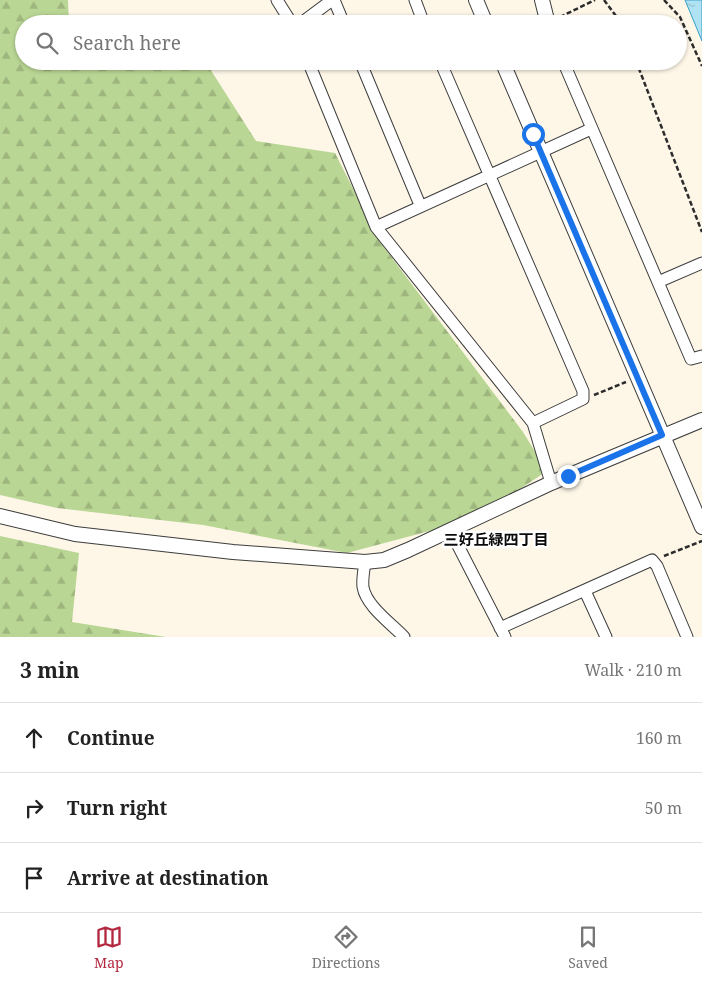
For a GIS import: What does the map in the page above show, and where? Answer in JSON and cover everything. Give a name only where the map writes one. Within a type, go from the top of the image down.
[{"type":"street","points":[[277,0],[286,15]]},
{"type":"street","points":[[312,15],[333,0],[340,15]]},
{"type":"street","points":[[414,0],[420,15]]},
{"type":"street","points":[[476,0],[482,15]]},
{"type":"street","points":[[542,0],[546,15]]},
{"type":"street","points":[[312,70],[376,227],[533,424],[551,483]]},
{"type":"street","points":[[364,70],[420,205]]},
{"type":"street","points":[[444,70],[580,386],[583,399],[533,424]]},
{"type":"street","points":[[506,70],[702,527]]},
{"type":"street","points":[[567,70],[692,359],[702,356]]},
{"type":"street","points":[[376,227],[420,205],[591,129]]},
{"type":"street","points":[[658,282],[702,263]]},
{"type":"street","points":[[0,516],[75,534],[233,552],[365,562],[384,560],[450,532],[551,483],[662,435],[702,420]]},
{"type":"street","points":[[450,532],[502,632],[652,560],[657,566],[687,637]]},
{"type":"street","points":[[365,562],[363,588],[372,604],[404,637]]},
{"type":"street","points":[[585,591],[606,637]]},
{"type":"path","points":[[563,15],[595,0]]},
{"type":"path","points":[[604,0],[615,15]]},
{"type":"path","points":[[664,0],[677,15]]},
{"type":"path","points":[[557,9],[558,15]]},
{"type":"path","points":[[687,33],[702,66]]},
{"type":"path","points":[[639,70],[702,232]]},
{"type":"path","points":[[583,399],[618,387]]},
{"type":"path","points":[[652,560],[702,541]]},
{"type":"green space","points":[[0,0],[68,0],[69,15],[15,15],[15,70],[211,70],[256,141],[335,153],[380,242],[523,432],[547,471],[517,491],[437,529],[347,553],[203,525],[57,508],[0,495]]},
{"type":"green space","points":[[0,536],[79,553],[72,622],[166,637],[0,637]]},
{"type":"water","points":[[685,0],[702,0],[702,41]]},
{"type":"district","name":"三好丘緑四丁目","points":[[496,540]]},
{"type":"route","points":[[533,134],[662,435],[568,476]]}]
